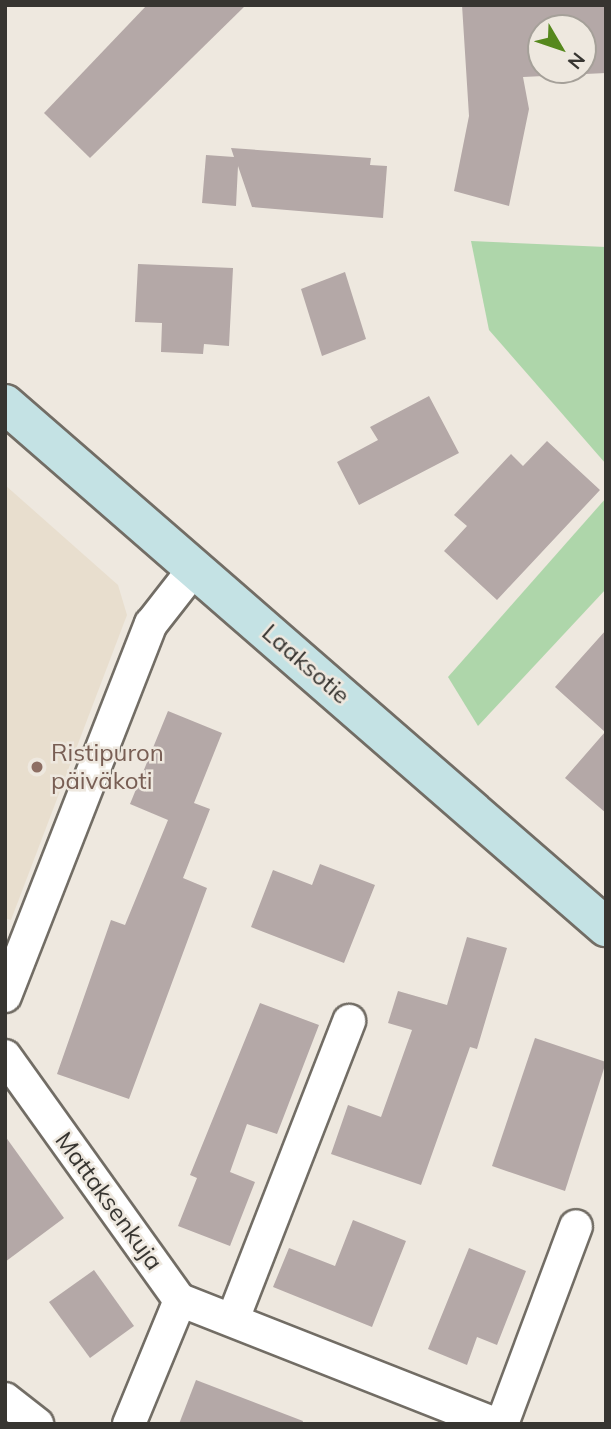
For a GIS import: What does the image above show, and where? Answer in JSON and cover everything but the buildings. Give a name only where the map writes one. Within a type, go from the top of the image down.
[{"type":"main road","name":"Laaksotie","points":[[5,404],[606,927]]},
{"type":"street","points":[[5,996],[151,624],[194,569]]},
{"type":"street","points":[[233,1319],[349,1021]]},
{"type":"street","name":"Mattaksenkuja","points":[[5,1056],[180,1300]]},
{"type":"street","points":[[502,1424],[576,1226]]},
{"type":"street","points":[[129,1424],[180,1300],[233,1319],[428,1412],[495,1424]]},
{"type":"street","points":[[5,1399],[37,1424]]},
{"type":"shaded area","name":"Ristipuron päiväkoti","points":[[5,485],[118,585],[127,615],[11,920],[5,918]]},
{"type":"green space","points":[[471,241],[606,247],[606,464],[489,330]]},
{"type":"green space","points":[[606,498],[606,589],[478,726],[448,677]]},
{"type":"place","name":"Ristipuron päiväkoti","points":[[37,767]]}]
